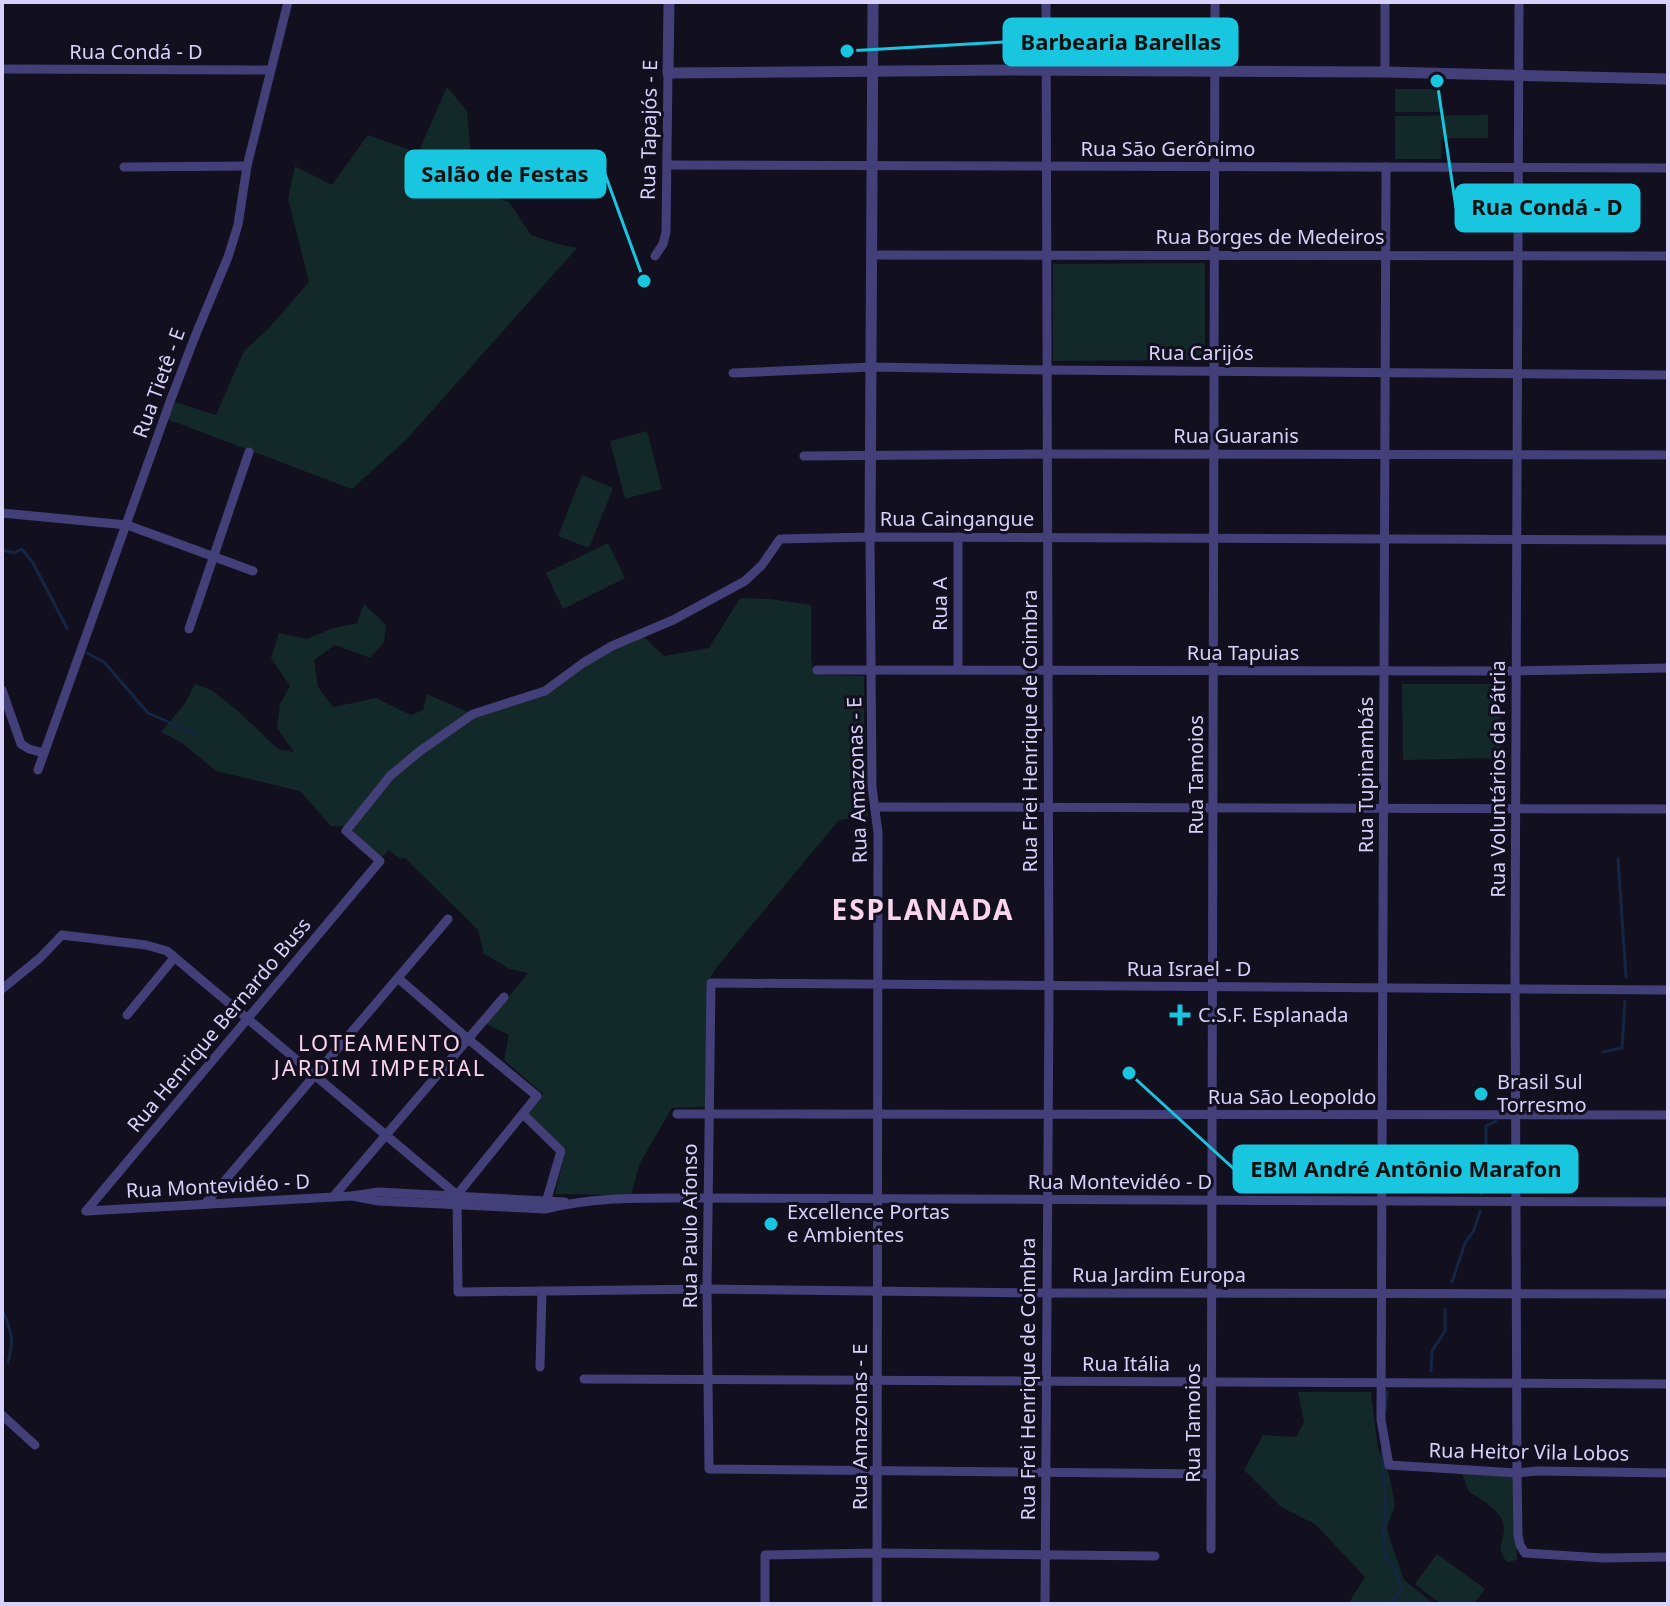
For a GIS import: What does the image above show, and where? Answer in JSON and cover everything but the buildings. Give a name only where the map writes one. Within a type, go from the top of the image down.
[{"type":"street","name":"Rua Tietê - E","points":[[38,770],[189,351],[228,257],[238,225],[247,166],[288,2]]},
{"type":"street","name":"Rua Tapajós - E","points":[[655,256],[666,232],[669,2]]},
{"type":"street","name":"Rua Amazonas - E","points":[[873,2],[870,537],[872,787],[878,833],[877,1604]]},
{"type":"street","name":"Rua Frei Henrique de Coimbra","points":[[1045,1604],[1049,986],[1046,2]]},
{"type":"street","name":"Rua Tamoios","points":[[1211,1549],[1215,2]]},
{"type":"street","points":[[1385,2],[1385,72]]},
{"type":"street","name":"Rua Voluntários da Pátria","points":[[1519,2],[1515,989],[1518,1535],[1525,1553],[1603,1558],[1668,1557]]},
{"type":"street","name":"Rua Condá - D","points":[[2,69],[270,70]]},
{"type":"street","points":[[668,73],[1046,70],[1385,72],[1668,79]]},
{"type":"street","name":"Rua São Gerônimo","points":[[667,165],[1668,168]]},
{"type":"street","points":[[124,167],[247,166]]},
{"type":"street","name":"Rua Tupinambás","points":[[1386,167],[1381,1420],[1389,1465]]},
{"type":"street","name":"Rua Borges de Medeiros","points":[[871,255],[1668,256]]},
{"type":"street","name":"Rua Carijós","points":[[733,373],[871,367],[1668,375]]},
{"type":"street","points":[[189,629],[249,452]]},
{"type":"street","name":"Rua Guaranis","points":[[804,456],[1668,455]]},
{"type":"street","points":[[2,513],[127,525],[253,571]]},
{"type":"street","name":"Rua A","points":[[958,537],[958,670]]},
{"type":"street","name":"Rua Caingangue","points":[[380,861],[346,831],[390,776],[420,751],[473,714],[545,691],[612,646],[673,620],[745,581],[762,565],[780,539],[1214,537],[1668,540]]},
{"type":"street","name":"Rua Tapuias","points":[[817,670],[1516,671],[1668,668]]},
{"type":"street","points":[[2,690],[21,744],[44,753]]},
{"type":"street","points":[[875,807],[1668,809]]},
{"type":"street","name":"Rua Henrique Bernardo Buss","points":[[86,1211],[380,861]]},
{"type":"street","points":[[205,1204],[448,919]]},
{"type":"street","points":[[2,989],[62,935],[146,945],[170,954],[386,1135],[457,1200],[537,1096],[398,978]]},
{"type":"street","points":[[127,1015],[170,954]]},
{"type":"street","name":"Rua Israel - D","points":[[711,983],[1668,990]]},
{"type":"street","name":"Rua Paulo Afonso","points":[[711,983],[707,1289],[709,1469],[878,1471]]},
{"type":"street","points":[[333,1197],[504,997]]},
{"type":"street","points":[[523,1114],[561,1151],[547,1199]]},
{"type":"street","name":"Rua São Leopoldo","points":[[677,1114],[1668,1115]]},
{"type":"street","name":"Rua Montevidéo - D","points":[[86,1211],[379,1192],[411,1198],[572,1202],[708,1198],[1668,1202]]},
{"type":"street","name":"Rua Montevidéo - D","points":[[457,1200],[546,1209],[572,1202]]},
{"type":"street","name":"Rua Jardim Europa","points":[[457,1200],[458,1292],[707,1289],[1668,1294]]},
{"type":"street","points":[[540,1367],[542,1291]]},
{"type":"street","name":"Rua Itália","points":[[584,1379],[1668,1384]]},
{"type":"street","points":[[2,1415],[35,1445]]},
{"type":"street","name":"Rua Heitor Vila Lobos","points":[[1389,1465],[1517,1473],[1668,1473]]},
{"type":"street","points":[[878,1471],[1211,1474]]},
{"type":"street","points":[[765,1604],[765,1555],[1155,1556]]},
{"type":"green space","points":[[447,87],[467,111],[474,189],[509,202],[531,235],[577,248],[406,440],[352,489],[167,419],[172,401],[216,415],[244,351],[270,327],[309,282],[288,199],[295,166],[332,185],[368,135],[418,153]]},
{"type":"green space","points":[[1395,89],[1441,89],[1441,112],[1395,112]]},
{"type":"green space","points":[[1488,115],[1488,138],[1442,138],[1441,159],[1395,159],[1395,116]]},
{"type":"green space","points":[[1205,263],[1205,360],[1053,361],[1053,264]]},
{"type":"green space","points":[[647,431],[662,489],[625,499],[610,441]]},
{"type":"green space","points":[[582,475],[613,488],[589,548],[558,536]]},
{"type":"green space","points":[[608,543],[625,578],[563,609],[546,573]]},
{"type":"green space","points":[[740,598],[811,605],[814,673],[864,676],[868,816],[839,820],[716,968],[707,983],[705,1107],[672,1108],[640,1163],[631,1195],[555,1194],[566,1149],[528,1113],[543,1094],[504,1060],[509,1035],[486,1024],[528,973],[510,969],[484,954],[478,930],[405,858],[400,859],[389,850],[381,858],[349,827],[331,826],[300,791],[216,771],[182,743],[161,732],[184,705],[195,684],[211,690],[237,710],[278,749],[294,752],[277,728],[280,704],[290,686],[271,658],[279,633],[307,639],[357,623],[364,604],[386,625],[384,642],[370,658],[335,645],[314,660],[318,687],[333,707],[376,698],[411,715],[423,710],[427,694],[473,714],[545,691],[584,663],[642,635],[664,656],[709,648]]},
{"type":"green space","points":[[1402,684],[1500,684],[1501,758],[1403,760]]},
{"type":"green space","points":[[1298,1392],[1371,1392],[1378,1449],[1389,1474],[1395,1505],[1387,1527],[1391,1542],[1404,1580],[1434,1604],[1348,1604],[1365,1577],[1315,1524],[1281,1507],[1244,1470],[1263,1435],[1296,1437],[1304,1422]]},
{"type":"green space","points":[[1462,1473],[1515,1475],[1517,1560],[1507,1562],[1503,1557],[1501,1518],[1492,1507],[1469,1492]]},
{"type":"green space","points":[[1437,1554],[1485,1589],[1474,1604],[1441,1604],[1415,1584]]},
{"type":"waterway","points":[[2,550],[14,553],[22,549],[33,563],[67,628]]},
{"type":"waterway","points":[[87,653],[104,662],[148,713],[196,734]]},
{"type":"waterway","points":[[1618,859],[1626,977]]},
{"type":"waterway","points":[[1603,1052],[1622,1048],[1625,1001]]},
{"type":"waterway","points":[[1481,1194],[1479,1160],[1486,1148],[1486,1126],[1496,1121]]},
{"type":"waterway","points":[[1452,1282],[1480,1211]]},
{"type":"waterway","points":[[2,1309],[11,1335],[8,1362]]},
{"type":"waterway","points":[[1431,1371],[1432,1351],[1445,1331],[1445,1309]]},
{"type":"waterway","points":[[1385,1411],[1387,1392]]},
{"type":"waterway","points":[[1382,1450],[1385,1557],[1396,1570],[1402,1590],[1389,1604]]},
{"type":"place","name":"Barbearia Barellas","points":[[847,51]]},
{"type":"place","name":"Rua Condá - D","points":[[1437,81]]},
{"type":"place","name":"Salão de Festas","points":[[644,281]]},
{"type":"place","name":"C.S.F. Esplanada","points":[[1180,1015]]},
{"type":"place","name":"EBM André Antônio Marafon","points":[[1129,1073]]},
{"type":"place","name":"Brasil Sul Torresmo","points":[[1481,1094]]},
{"type":"place","name":"Excellence Portas e Ambientes","points":[[771,1224]]},
{"type":"district","name":"ESPLANADA","points":[[923,910]]},
{"type":"district","name":"LOTEAMENTO JARDIM IMPERIAL","points":[[380,1056]]}]
